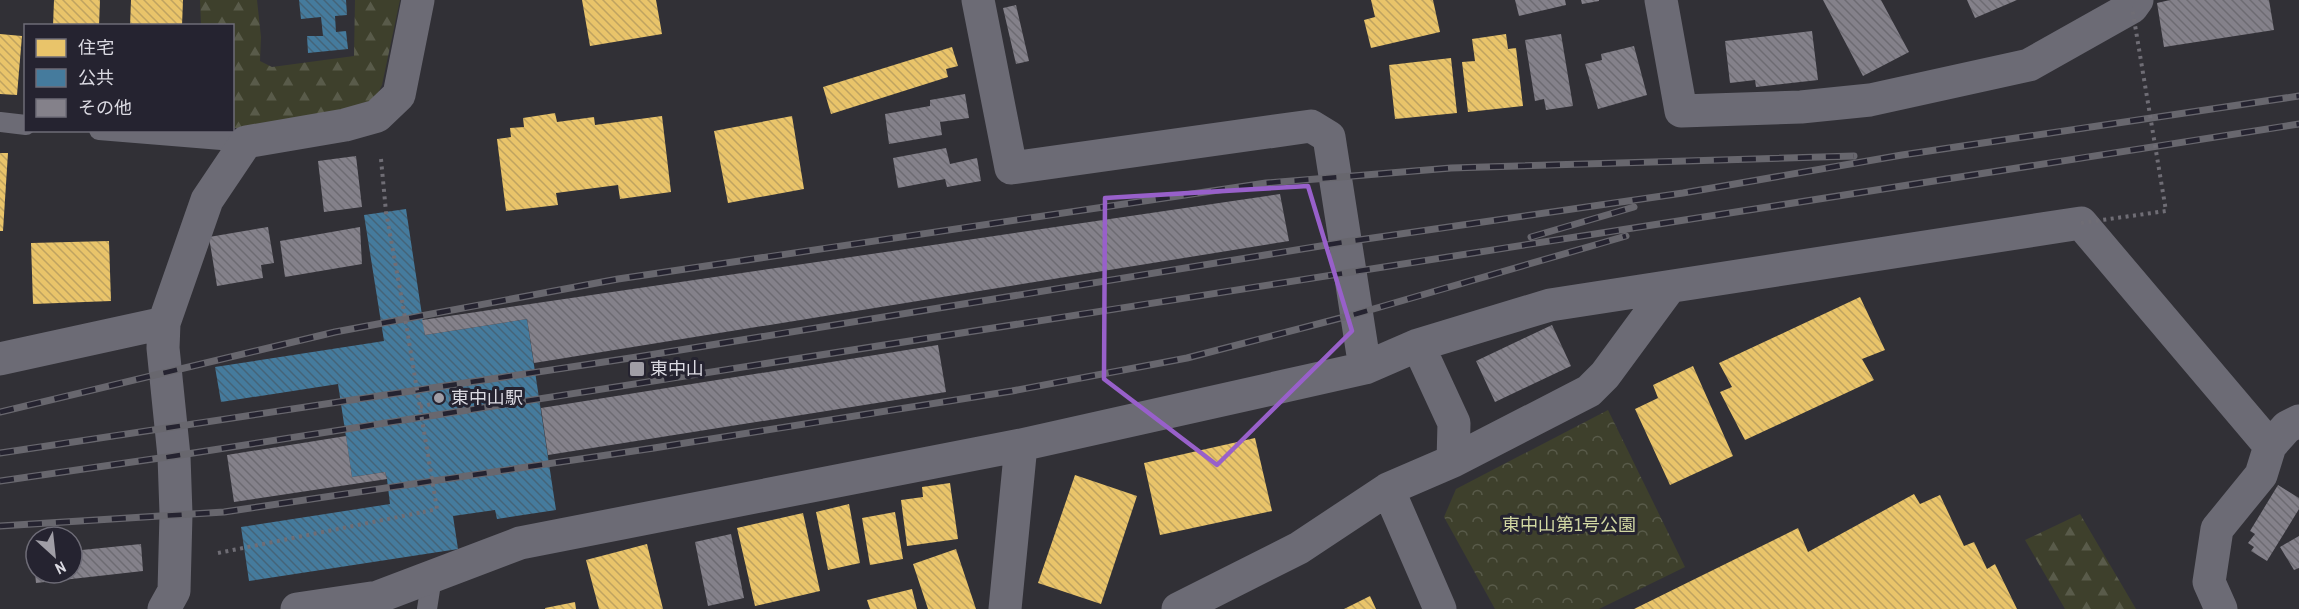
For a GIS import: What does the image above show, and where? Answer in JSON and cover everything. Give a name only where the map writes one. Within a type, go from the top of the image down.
[{"type":"street","points":[[164,609],[174,591],[176,514],[174,456],[163,348],[164,323],[207,200],[246,142],[345,125],[377,116],[399,95],[418,0]]},
{"type":"street","points":[[978,0],[1011,168],[1311,126],[1329,137],[1365,368]]},
{"type":"street","points":[[1661,0],[1681,111],[1801,107],[1870,100],[2029,65],[2135,3]]},
{"type":"street","points":[[297,609],[378,597],[520,543],[1021,445],[1365,368],[1418,345],[1550,305],[2081,223],[2289,433],[2260,475],[2217,529],[2209,582],[2221,609]]},
{"type":"street","points":[[1178,609],[1299,548],[1388,489],[1453,461],[1589,391],[1605,375],[1669,288]]},
{"type":"street","points":[[0,359],[164,323]]},
{"type":"street","points":[[1418,345],[1454,423],[1453,461]]},
{"type":"street","points":[[1005,609],[1021,445]]},
{"type":"street","points":[[1388,489],[1440,609]]},
{"type":"lane","points":[[0,122],[24,125]]},
{"type":"lane","points":[[124,132],[246,142]]},
{"type":"lane","points":[[427,609],[432,577]]},
{"type":"path","points":[[2081,223],[2166,211],[2135,3]]},
{"type":"path","points":[[244,548],[437,509],[386,212],[377,116]]},
{"type":"path","points":[[420,406],[450,399]]},
{"type":"highlighted area","points":[[1308,186],[1352,331],[1217,465],[1104,379],[1105,198]]},
{"type":"green space","points":[[200,0],[257,0],[261,37],[260,61],[272,67],[354,56],[355,0],[400,0],[382,85],[373,104],[245,128],[234,128],[234,24],[201,24]]},
{"type":"green space","name":"東中山第1号公園","points":[[1608,410],[1685,567],[1599,609],[1495,609],[1444,517],[1456,489]]},
{"type":"green space","points":[[2080,514],[2136,609],[2065,609],[2025,540]]},
{"type":"building: 住宅","points":[[54,0],[100,0],[99,24],[53,24]]},
{"type":"building: 住宅","points":[[131,0],[183,0],[182,24],[130,24]]},
{"type":"building: 住宅","points":[[582,0],[656,0],[662,34],[590,46]]},
{"type":"building: 住宅","points":[[1371,0],[1433,0],[1440,32],[1371,48],[1364,20],[1375,17]]},
{"type":"building: 住宅","points":[[0,34],[22,36],[17,95],[0,94]]},
{"type":"building: 住宅","points":[[1506,34],[1508,49],[1516,48],[1523,106],[1468,112],[1462,62],[1475,61],[1472,39]]},
{"type":"building: 住宅","points":[[952,47],[958,66],[946,69],[948,77],[831,114],[823,87]]},
{"type":"building: 住宅","points":[[1451,58],[1457,113],[1395,119],[1389,65]]},
{"type":"building: 住宅","points":[[555,113],[557,122],[594,117],[595,125],[662,116],[671,192],[620,199],[618,185],[556,193],[558,205],[506,211],[497,139],[511,137],[510,128],[524,127],[523,118]]},
{"type":"building: 住宅","points":[[792,116],[804,189],[728,203],[714,131]]},
{"type":"building: 住宅","points":[[0,153],[8,153],[3,231],[0,231]]},
{"type":"building: 住宅","points":[[109,241],[111,301],[33,304],[31,243]]},
{"type":"building: 住宅","points":[[1860,297],[1885,350],[1862,359],[1874,380],[1745,440],[1720,392],[1732,387],[1719,363]]},
{"type":"building: 住宅","points":[[1693,366],[1733,456],[1670,485],[1635,409],[1658,398],[1653,385]]},
{"type":"building: 住宅","points":[[1255,438],[1272,511],[1160,535],[1144,463]]},
{"type":"building: 住宅","points":[[1075,475],[1137,496],[1101,604],[1038,583]]},
{"type":"building: 住宅","points":[[950,483],[958,539],[907,546],[901,500],[923,497],[922,487]]},
{"type":"building: 住宅","points":[[1914,494],[1920,504],[1940,495],[1964,546],[1974,542],[1987,569],[1995,564],[2017,609],[1634,609],[1798,528],[1808,552]]},
{"type":"building: 住宅","points":[[849,504],[860,563],[828,570],[816,512]]},
{"type":"building: 住宅","points":[[895,512],[903,559],[870,565],[862,518]]},
{"type":"building: 住宅","points":[[803,513],[820,591],[755,606],[737,528]]},
{"type":"building: 住宅","points":[[647,544],[663,609],[599,609],[586,560]]},
{"type":"building: 住宅","points":[[956,549],[976,609],[928,609],[913,564]]},
{"type":"building: 住宅","points":[[912,589],[917,609],[870,609],[867,600]]},
{"type":"building: 住宅","points":[[1370,596],[1376,609],[1344,609]]},
{"type":"building: 住宅","points":[[575,602],[576,609],[545,609],[545,608]]},
{"type":"building: 公共","points":[[299,0],[346,0],[347,15],[335,16],[336,32],[346,31],[348,49],[308,53],[307,36],[323,36],[321,17],[301,19]]},
{"type":"building: 公共","name":"東中山駅","points":[[406,209],[425,335],[527,319],[556,510],[497,519],[495,510],[453,516],[458,549],[249,581],[241,527],[390,504],[387,479],[385,472],[352,477],[338,384],[221,402],[215,367],[384,341],[364,215]]},
{"type":"building: その他","points":[[1515,0],[1565,0],[1566,5],[1519,16]]},
{"type":"building: その他","points":[[1581,0],[1599,0],[1599,1],[1582,4]]},
{"type":"building: その他","points":[[1823,0],[1881,0],[1909,52],[1863,76]]},
{"type":"building: その他","points":[[1967,0],[2017,0],[1975,18]]},
{"type":"building: その他","points":[[2170,0],[2269,0],[2274,30],[2164,47],[2157,3]]},
{"type":"building: その他","points":[[1016,5],[1029,61],[1016,64],[1003,8]]},
{"type":"building: その他","points":[[1812,31],[1818,80],[1756,87],[1755,80],[1730,83],[1725,41]]},
{"type":"building: その他","points":[[1561,34],[1573,106],[1546,110],[1544,99],[1535,101],[1525,40]]},
{"type":"building: その他","points":[[1634,46],[1647,95],[1598,109],[1585,64],[1602,60],[1601,54]]},
{"type":"building: その他","points":[[965,94],[969,118],[940,122],[942,135],[889,144],[885,114],[930,106],[930,100]]},
{"type":"building: その他","points":[[946,148],[950,164],[977,158],[981,181],[947,187],[945,179],[898,188],[893,158]]},
{"type":"building: その他","points":[[356,156],[362,207],[324,212],[318,161]]},
{"type":"building: その他","points":[[1280,194],[1289,241],[534,363],[527,319],[425,335],[422,320]]},
{"type":"building: その他","points":[[268,227],[274,263],[261,265],[263,278],[217,286],[209,237]]},
{"type":"building: その他","points":[[360,227],[362,264],[285,277],[280,241]]},
{"type":"building: その他","points":[[1552,325],[1571,366],[1495,402],[1476,361]]},
{"type":"building: その他","points":[[938,345],[946,392],[548,455],[541,408]]},
{"type":"building: その他","points":[[346,436],[352,477],[385,472],[387,479],[234,502],[227,455]]},
{"type":"building: その他","points":[[2278,485],[2299,498],[2299,509],[2267,561],[2251,551],[2254,547],[2248,543],[2255,534],[2250,531]]},
{"type":"building: その他","points":[[731,534],[744,598],[708,606],[695,542]]},
{"type":"building: その他","points":[[2299,536],[2299,568],[2294,570],[2280,547]]},
{"type":"building: その他","points":[[141,544],[143,571],[84,578],[84,550]]},
{"type":"railway","points":[[0,453],[637,357],[1345,242],[1683,193],[1902,155],[2299,96]]},
{"type":"railway","points":[[0,481],[174,456],[2299,124]]},
{"type":"railway","points":[[0,412],[335,332],[618,279],[1266,183],[1451,168],[1854,156]]},
{"type":"railway","points":[[1531,237],[1634,207]]},
{"type":"railway","points":[[0,526],[224,512],[654,448],[1012,391],[1187,358],[1356,314],[1626,236]]},
{"type":"place","name":"東中山","points":[[637,369]]},
{"type":"place","name":"東中山駅","points":[[439,398]]}]
